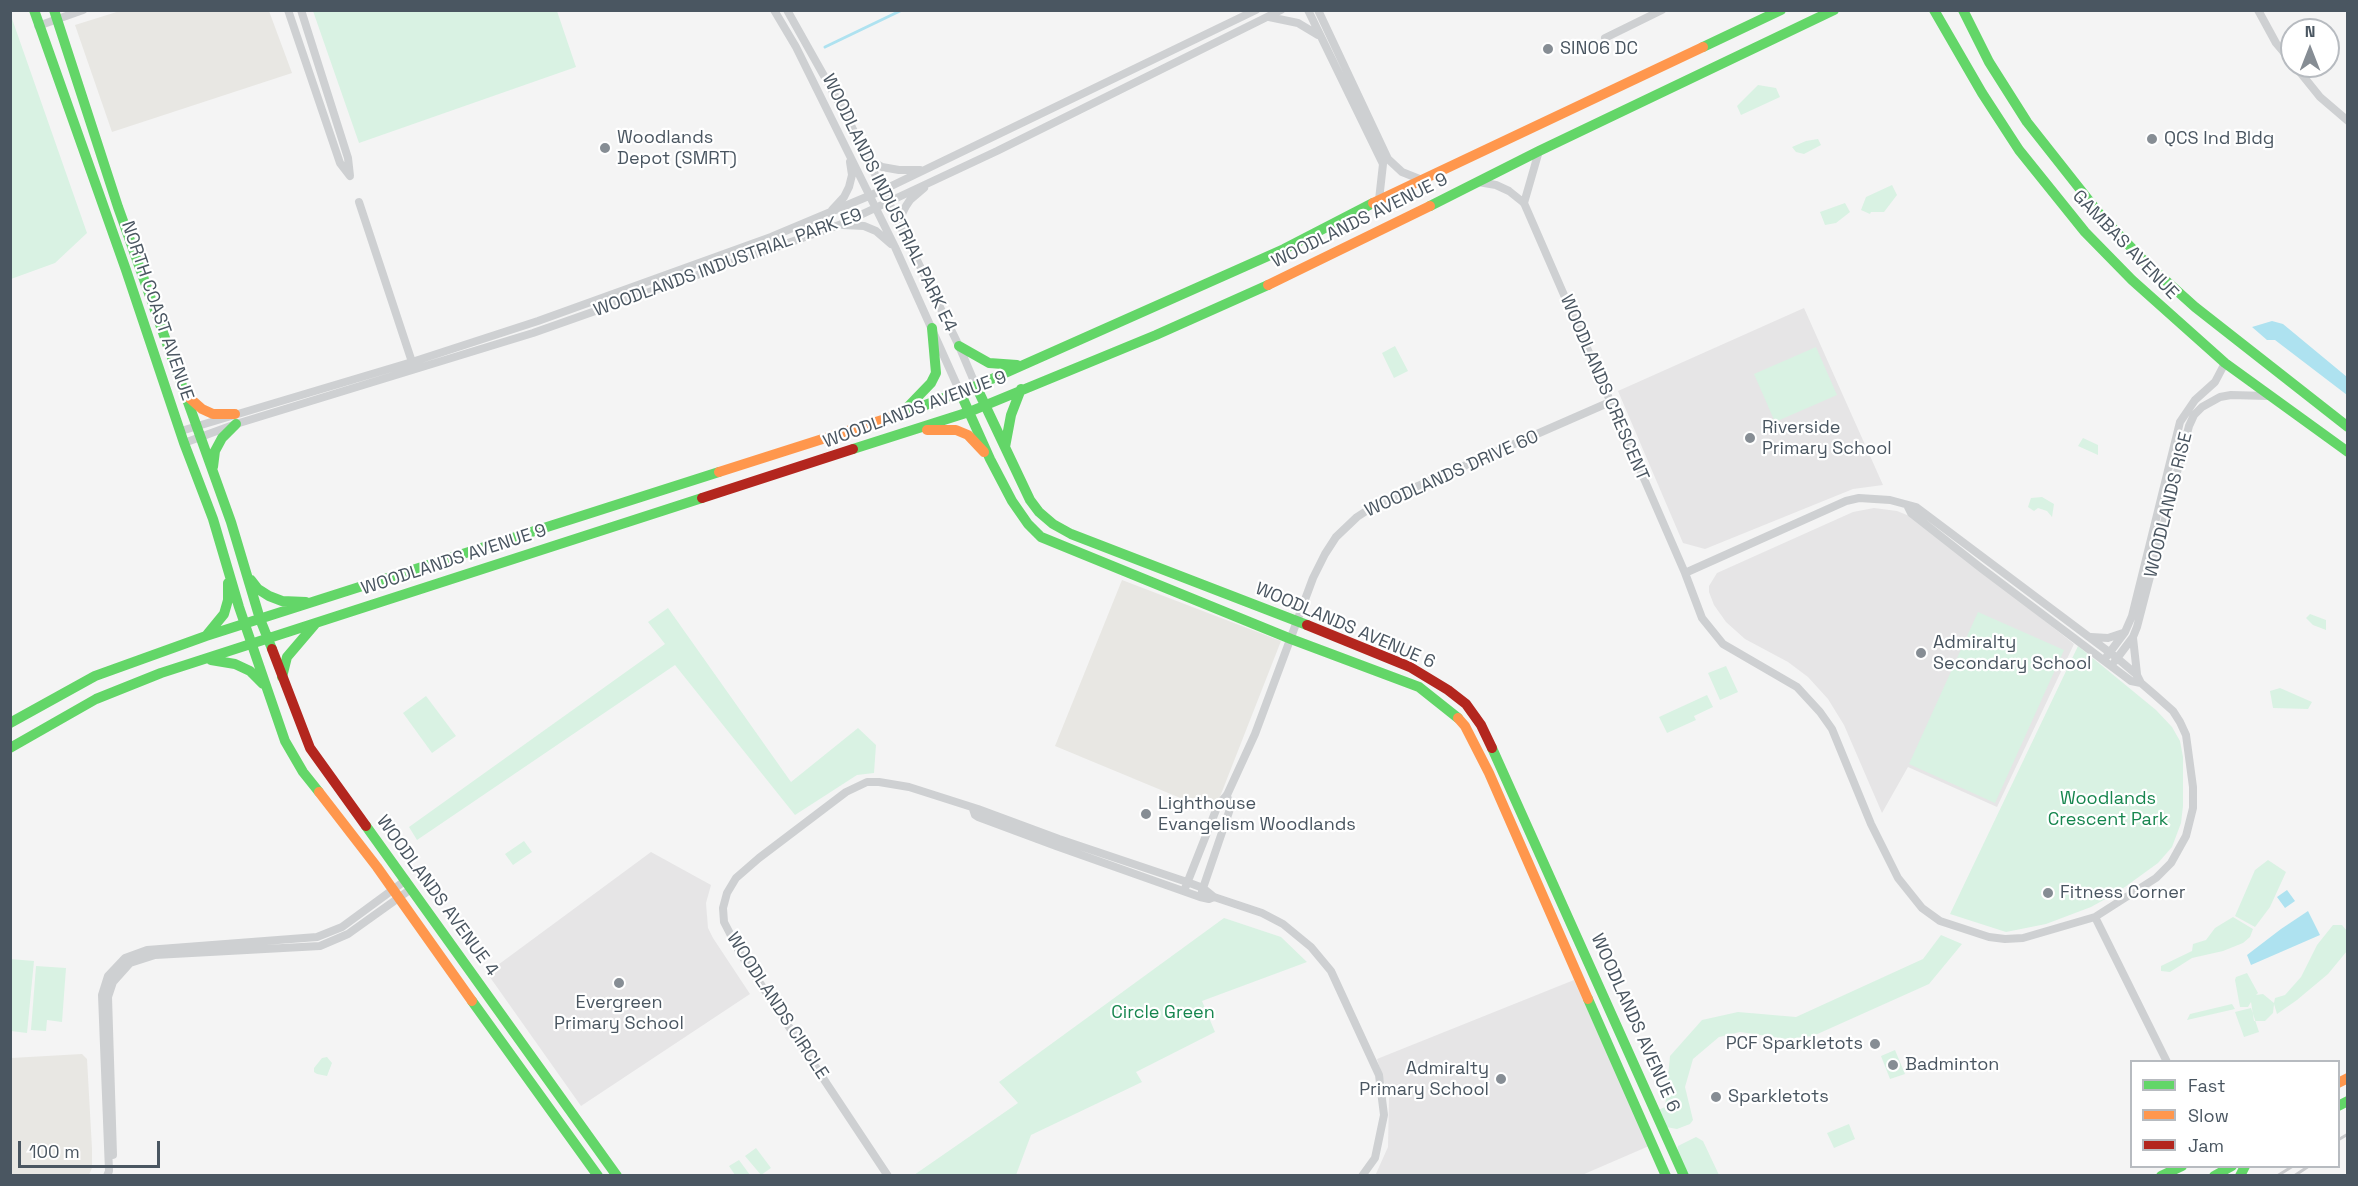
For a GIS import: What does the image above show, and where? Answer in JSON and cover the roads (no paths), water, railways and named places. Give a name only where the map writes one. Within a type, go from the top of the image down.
[{"type":"main road","name":"WOODLANDS AVENUE 9","points":[[10,723],[95,676],[206,636],[900,414],[976,386],[1284,249],[1378,200],[1781,10]]},
{"type":"main road","name":"WOODLANDS AVENUE 9","points":[[10,748],[96,699],[198,661],[969,412],[1156,335],[1304,269],[1539,151],[1834,10]]},
{"type":"main road","name":"GAMBAS AVENUE","points":[[1963,10],[1989,62],[2027,122],[2102,217],[2145,262],[2195,307],[2348,427]]},
{"type":"main road","name":"NORTH COAST AVENUE","points":[[34,11],[126,270],[184,443],[213,519],[245,624]]},
{"type":"main road","name":"GAMBAS AVENUE","points":[[1934,11],[1982,93],[2019,150],[2085,231],[2132,280],[2225,363],[2348,452]]},
{"type":"main road","name":"NORTH COAST AVENUE","points":[[56,15],[118,207],[213,469],[260,619]]},
{"type":"main road","points":[[900,414],[931,383],[936,373],[932,328]]},
{"type":"main road","points":[[959,346],[989,363],[1021,365]]},
{"type":"main road","name":"WOODLANDS INDUSTRIAL PARK E4","points":[[976,386],[985,405]]},
{"type":"main road","points":[[1005,448],[1011,415],[1021,389]]},
{"type":"main road","points":[[183,391],[202,409],[236,419],[215,451],[213,469]]},
{"type":"main road","name":"WOODLANDS INDUSTRIAL PARK E4","points":[[960,392],[969,412]]},
{"type":"main road","name":"WOODLANDS AVENUE 6","points":[[985,405],[1030,500],[1039,512],[1053,524],[1071,534],[1298,621],[1419,672],[1466,704],[1480,724],[1502,767],[1684,1176]]},
{"type":"main road","name":"WOODLANDS AVENUE 6","points":[[969,412],[1011,501],[1041,537],[1291,639],[1419,687],[1453,712],[1465,726],[1489,772],[1666,1176]]},
{"type":"main road","points":[[910,432],[956,430],[968,435],[990,459]]},
{"type":"main road","points":[[206,636],[226,609],[228,572]]},
{"type":"main road","points":[[247,575],[258,589],[269,596],[297,602],[318,601]]},
{"type":"main road","name":"WOODLANDS AVENUE 4","points":[[260,619],[310,748],[617,1176]]},
{"type":"main road","points":[[282,678],[290,651],[316,622]]},
{"type":"main road","name":"WOODLANDS AVENUE 4","points":[[245,624],[285,741],[303,772],[396,893],[598,1176]]},
{"type":"main road","points":[[198,661],[218,660],[235,664],[250,671],[265,687]]},
{"type":"main road","points":[[2161,1176],[2180,1168]]},
{"type":"street","points":[[38,26],[56,15],[83,10]]},
{"type":"street","points":[[288,10],[340,163],[350,176],[348,158],[301,10]]},
{"type":"street","name":"WOODLANDS INDUSTRIAL PARK E4","points":[[774,10],[796,47],[895,247],[960,392]]},
{"type":"street","name":"WOODLANDS INDUSTRIAL PARK E4","points":[[787,10],[846,115],[959,346],[976,386]]},
{"type":"street","name":"WOODLANDS INDUSTRIAL PARK E9","points":[[184,443],[202,437],[236,419],[538,321],[731,252],[829,213],[1065,104],[1256,10]]},
{"type":"street","name":"WOODLANDS INDUSTRIAL PARK E9","points":[[180,431],[236,419],[533,333],[839,225],[1281,10]]},
{"type":"street","points":[[1308,10],[1383,164],[1378,200]]},
{"type":"street","points":[[1318,10],[1388,159],[1402,172],[1423,180]]},
{"type":"street","points":[[1605,38],[1662,10]]},
{"type":"street","points":[[2258,10],[2280,48]]},
{"type":"street","points":[[1269,17],[1298,23],[1320,36]]},
{"type":"street","points":[[2304,78],[2320,97],[2348,121]]},
{"type":"street","points":[[1478,182],[1496,185],[1509,191],[1524,203],[1539,151]]},
{"type":"street","points":[[829,213],[844,197],[849,187],[852,175],[849,156]]},
{"type":"street","points":[[867,158],[882,167],[921,170]]},
{"type":"street","points":[[903,232],[901,216],[910,200],[937,178]]},
{"type":"street","points":[[359,202],[412,362]]},
{"type":"street","name":"WOODLANDS CRESCENT","points":[[1524,203],[1685,573],[1702,618],[1722,644],[1797,687],[1832,729],[1875,833],[1898,878],[1922,908],[1940,921],[1989,937],[2023,938],[2095,917],[2156,878],[2171,864],[2187,836],[2193,808],[2191,766],[2186,735],[2180,722],[2166,703],[2141,684],[2131,681],[1981,568],[1911,513],[1907,505]]},
{"type":"street","points":[[839,225],[864,226],[876,231],[895,247]]},
{"type":"street","points":[[731,252],[734,262]]},
{"type":"street","name":"WOODLANDS RISE","points":[[2137,675],[2129,634],[2180,422],[2195,400],[2215,382],[2225,363]]},
{"type":"street","name":"WOODLANDS RISE","points":[[2112,666],[2145,599],[2189,426],[2194,415],[2202,407],[2231,395],[2268,396]]},
{"type":"street","name":"WOODLANDS DRIVE 60","points":[[1227,795],[1255,734],[1324,554],[1336,537],[1357,517],[1377,504],[1610,402]]},
{"type":"street","name":"WOODLANDS CRESCENT","points":[[1685,573],[1846,501],[1874,498],[1916,507],[2117,658],[2137,675],[2141,684]]},
{"type":"street","points":[[2090,637],[2108,638],[2129,634]]},
{"type":"street","name":"WOODLANDS RISE","points":[[2104,659],[2129,634]]},
{"type":"street","name":"WOODLANDS CIRCLE","points":[[888,1176],[730,937],[724,922],[723,908],[727,893],[736,878],[749,866],[846,792],[861,785],[879,782],[894,784],[973,809],[1187,882],[1203,888],[1214,897]]},
{"type":"street","points":[[1184,891],[1218,805],[1227,795]]},
{"type":"street","points":[[1227,795],[1230,810],[1200,897],[1209,899],[1214,897],[1262,913],[1283,924],[1311,947],[1330,971],[1378,1075],[1384,1115],[1375,1158],[1362,1176]]},
{"type":"street","name":"WOODLANDS CIRCLE","points":[[973,809],[978,817],[1200,897]]},
{"type":"street","points":[[112,1176],[102,995],[108,976],[125,958],[147,950],[317,937],[342,927],[408,884]]},
{"type":"street","points":[[2095,917],[2166,1060]]},
{"type":"street","points":[[107,1176],[109,1171],[109,1093]]},
{"type":"water","points":[[2272,321],[2283,324],[2347,377],[2347,395],[2275,340],[2267,340],[2252,327]]},
{"type":"water","points":[[2287,890],[2295,901],[2285,908],[2277,897]]},
{"type":"water","points":[[2308,911],[2320,935],[2251,965],[2247,955]]},
{"type":"waterway","points":[[825,47],[902,10]]},
{"type":"railway","points":[[2340,1139],[2348,1134]]},
{"type":"railway","points":[[2277,1176],[2290,1168]]},
{"type":"railway","points":[[2294,1176],[2306,1168]]},
{"type":"place","name":"SIN06 DC","points":[[1548,49]]},
{"type":"place","name":"QCS Ind Bldg","points":[[2152,139]]},
{"type":"place","name":"Woodlands Depot (SMRT)","points":[[605,148]]},
{"type":"place","name":"Riverside Primary School","points":[[1750,438]]},
{"type":"place","name":"Admiralty Secondary School","points":[[1921,653]]},
{"type":"place","name":"Lighthouse Evangelism Woodlands","points":[[1146,814]]},
{"type":"place","name":"Fitness Corner","points":[[2048,893]]},
{"type":"place","name":"Evergreen Primary School","points":[[619,983]]},
{"type":"place","name":"PCF Sparkletots","points":[[1875,1044]]},
{"type":"place","name":"Badminton","points":[[1893,1065]]},
{"type":"place","name":"Admiralty Primary School","points":[[1501,1079]]},
{"type":"place","name":"Sparkletots","points":[[1716,1097]]},
{"type":"park label","name":"Woodlands Crescent Park","points":[[2108,809]]},
{"type":"park label","name":"Circle Green","points":[[1163,1013]]}]
